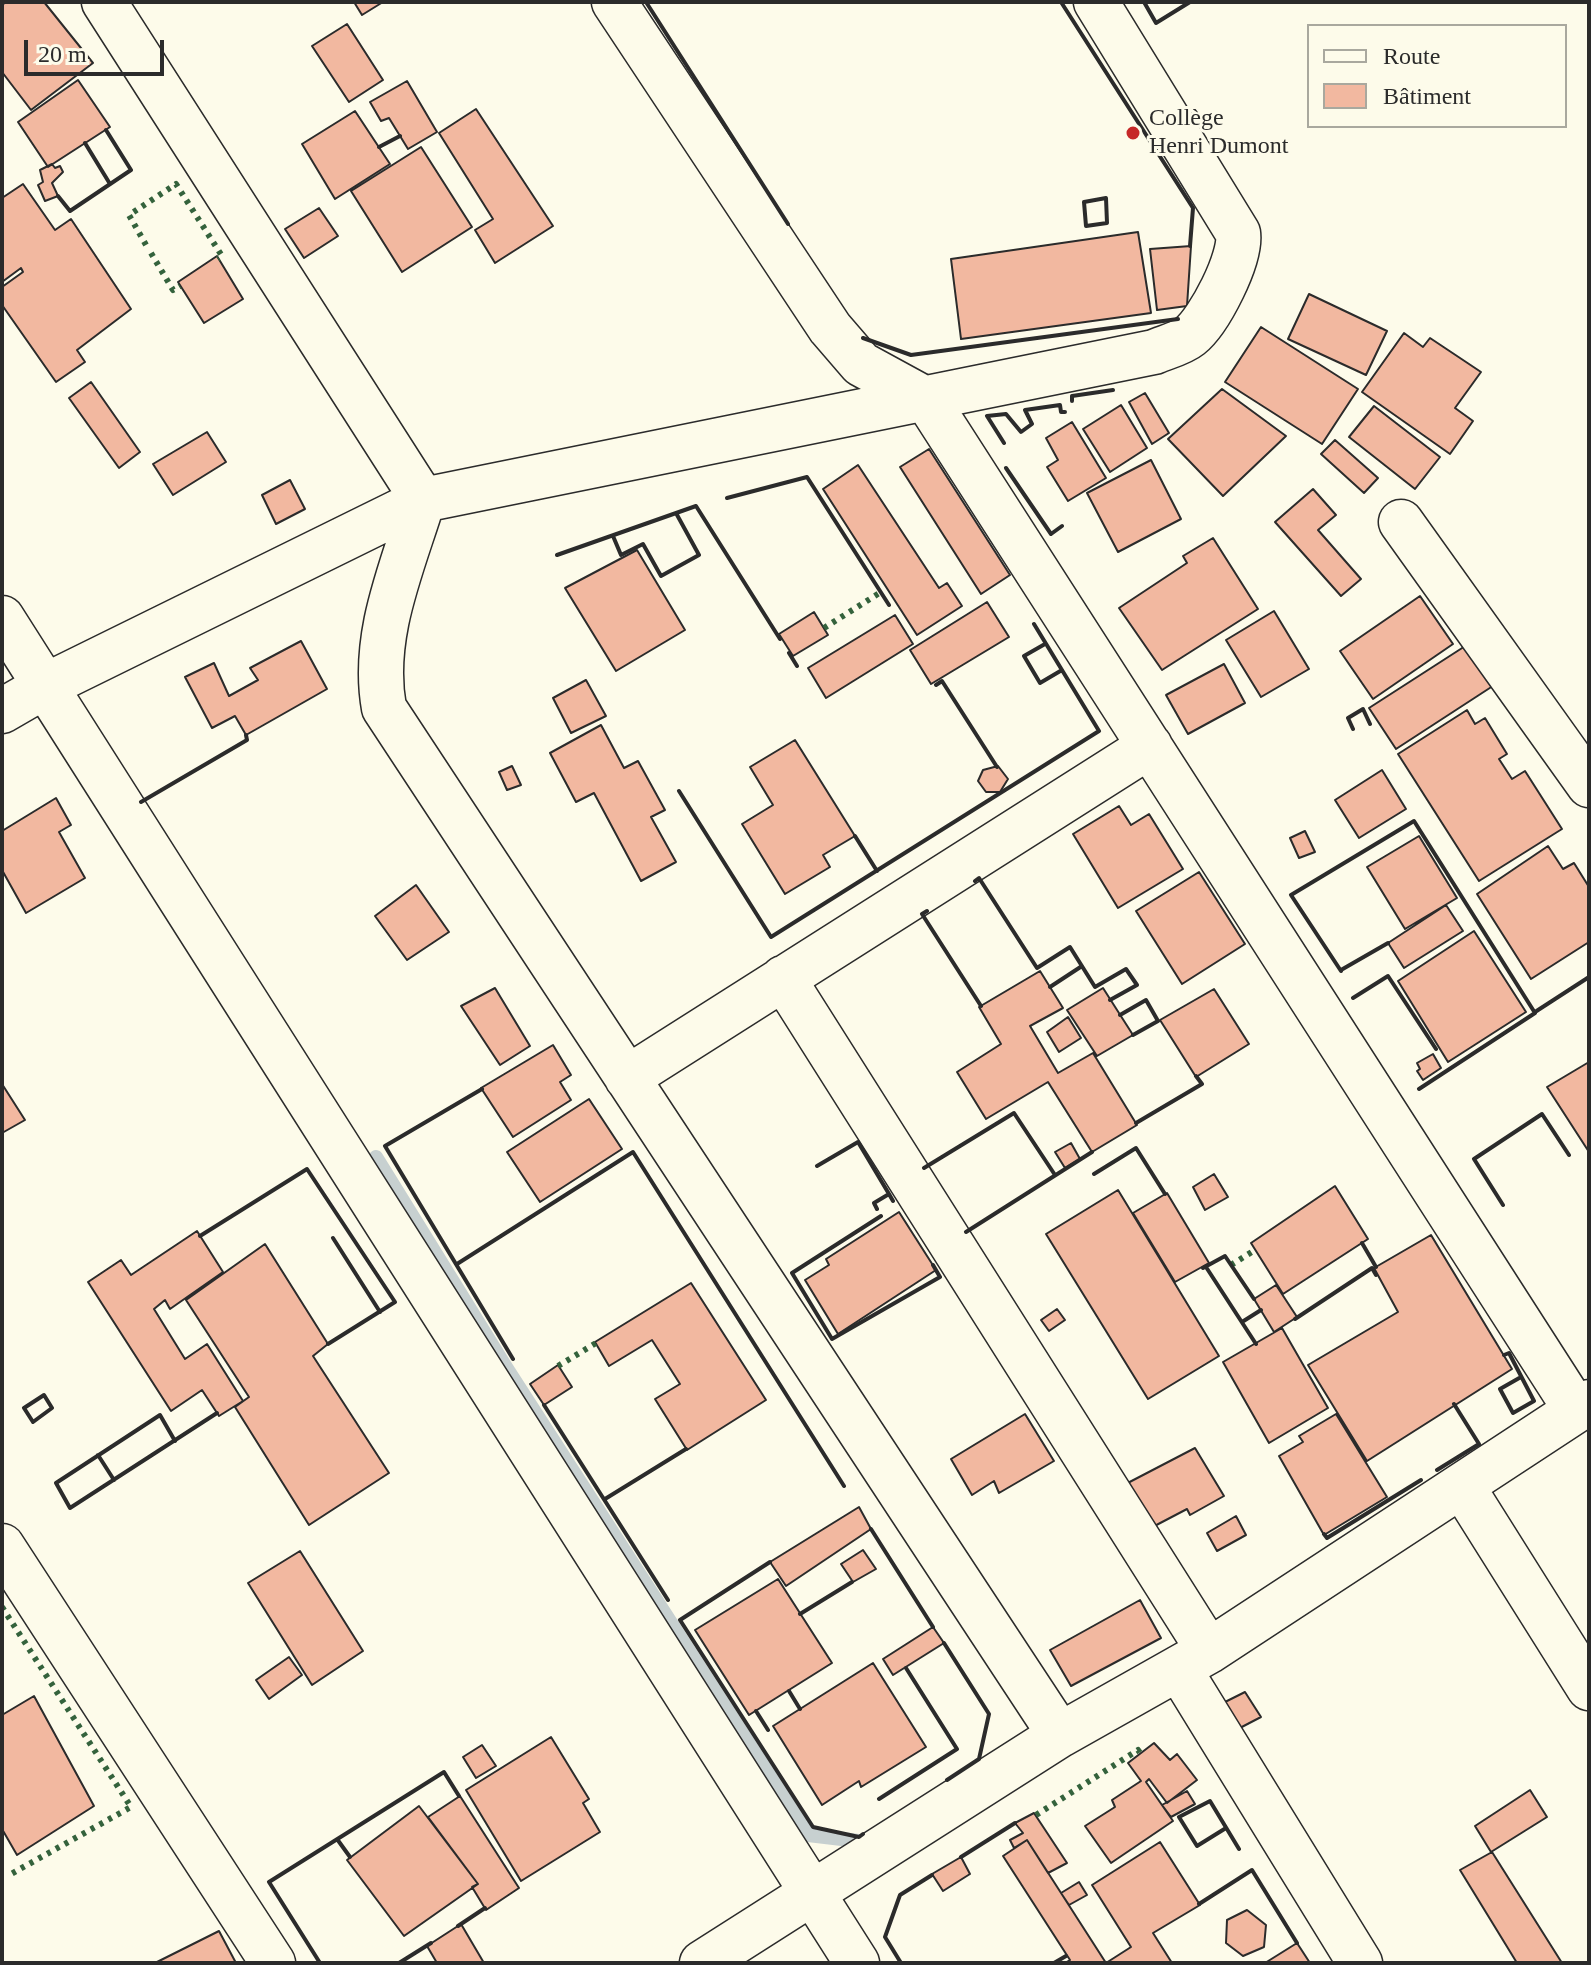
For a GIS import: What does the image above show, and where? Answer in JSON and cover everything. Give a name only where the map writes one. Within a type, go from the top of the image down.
[{"type":"street","points":[[104,2],[423,500],[380,643],[378,678],[384,708],[1060,1735]]},
{"type":"street","points":[[614,2],[830,328],[861,364],[927,400],[1583,1406],[1194,1660],[1060,1735],[812,1890],[702,1963]]},
{"type":"street","points":[[2,711],[47,685],[423,500],[1154,352],[1188,338],[1209,316],[1236,252],[1238,233],[1096,2]]},
{"type":"street","points":[[1401,522],[1589,785]]},
{"type":"street","points":[[2,618],[857,1963]]},
{"type":"street","points":[[627,1078],[1150,746]]},
{"type":"street","points":[[783,978],[1194,1660],[1360,1963]]},
{"type":"street","points":[[1462,1486],[1589,1688]]},
{"type":"street","points":[[2,1546],[273,1963]]},
{"type":"building","points":[[6,2],[44,2],[93,63],[31,110],[2,72],[2,5]]},
{"type":"building","points":[[354,2],[383,2],[362,15]]},
{"type":"building","points":[[347,24],[383,80],[349,102],[312,46]]},
{"type":"building","points":[[78,80],[110,127],[48,167],[18,122]]},
{"type":"building","points":[[407,81],[437,132],[408,149],[389,118],[381,121],[370,102]]},
{"type":"building","points":[[476,109],[553,226],[495,263],[475,230],[493,219],[439,133]]},
{"type":"building","points":[[355,111],[390,164],[335,199],[302,144]]},
{"type":"building","points":[[421,147],[472,227],[402,272],[351,191]]},
{"type":"building","points":[[52,164],[55,168],[60,166],[63,172],[52,183],[58,196],[45,201],[38,185],[43,182],[40,170]]},
{"type":"building","points":[[23,184],[55,230],[71,219],[131,309],[77,350],[85,362],[56,382],[2,305],[2,287],[23,272],[21,268],[2,282],[2,198]]},
{"type":"building","points":[[319,208],[338,236],[304,258],[285,229]]},
{"type":"building","points":[[1138,232],[1151,313],[961,339],[951,259]]},
{"type":"building","points":[[1191,246],[1187,306],[1157,310],[1150,249]]},
{"type":"building","points":[[217,256],[243,299],[204,323],[178,282]]},
{"type":"building","points":[[1309,294],[1387,331],[1366,375],[1288,339]]},
{"type":"building","points":[[1261,327],[1358,389],[1322,444],[1225,382]]},
{"type":"building","points":[[1404,333],[1423,347],[1430,338],[1481,372],[1455,408],[1473,421],[1450,454],[1362,392]]},
{"type":"building","points":[[91,382],[140,452],[119,468],[69,398]]},
{"type":"building","points":[[1222,389],[1286,436],[1223,496],[1168,439]]},
{"type":"building","points":[[1145,393],[1169,433],[1152,444],[1129,402]]},
{"type":"building","points":[[1121,405],[1147,448],[1110,472],[1083,429]]},
{"type":"building","points":[[1374,406],[1440,457],[1415,489],[1349,437]]},
{"type":"building","points":[[1072,422],[1106,478],[1068,501],[1047,467],[1058,460],[1046,438]]},
{"type":"building","points":[[207,432],[226,462],[173,495],[153,464]]},
{"type":"building","points":[[1335,440],[1378,478],[1364,493],[1321,454]]},
{"type":"building","points":[[929,449],[1010,575],[981,594],[900,467]]},
{"type":"building","points":[[1151,460],[1181,519],[1118,552],[1087,493]]},
{"type":"building","points":[[858,465],[939,588],[947,583],[962,606],[917,635],[823,489]]},
{"type":"building","points":[[290,480],[305,509],[276,524],[262,495]]},
{"type":"building","points":[[1313,489],[1336,515],[1318,530],[1361,579],[1341,596],[1275,522]]},
{"type":"building","points":[[1213,538],[1258,609],[1162,670],[1119,608],[1187,563],[1183,556]]},
{"type":"building","points":[[637,550],[685,630],[616,671],[565,588]]},
{"type":"building","points":[[1420,596],[1453,644],[1373,699],[1340,651]]},
{"type":"building","points":[[987,602],[1009,637],[931,684],[910,650]]},
{"type":"building","points":[[1274,611],[1309,669],[1261,697],[1226,640]]},
{"type":"building","points":[[814,612],[828,635],[793,656],[779,634]]},
{"type":"building","points":[[895,615],[913,644],[826,698],[808,668]]},
{"type":"building","points":[[301,641],[327,689],[246,735],[235,716],[212,728],[185,677],[214,663],[229,696],[258,680],[250,668]]},
{"type":"building","points":[[1473,641],[1499,682],[1396,749],[1369,708]]},
{"type":"building","points":[[1224,664],[1245,703],[1188,734],[1166,695]]},
{"type":"building","points":[[586,680],[606,716],[571,733],[553,698]]},
{"type":"building","points":[[1467,710],[1475,724],[1485,718],[1507,754],[1499,759],[1512,779],[1525,771],[1562,829],[1479,881],[1398,754]]},
{"type":"building","points":[[601,725],[624,768],[638,761],[665,810],[651,817],[676,862],[641,881],[594,793],[576,802],[550,753]]},
{"type":"building","points":[[795,740],[855,836],[823,855],[830,867],[785,894],[742,824],[773,805],[750,767]]},
{"type":"building","points":[[512,766],[521,785],[507,790],[499,772]]},
{"type":"building","points":[[998,766],[1008,779],[1000,792],[986,792],[978,781],[983,770]]},
{"type":"building","points":[[1382,770],[1406,809],[1359,838],[1335,800]]},
{"type":"building","points":[[56,798],[71,825],[59,832],[85,878],[26,913],[2,870],[2,831]]},
{"type":"building","points":[[1119,806],[1131,825],[1149,814],[1183,869],[1118,908],[1073,834]]},
{"type":"building","points":[[1305,831],[1315,852],[1299,858],[1290,838]]},
{"type":"building","points":[[1419,836],[1457,898],[1405,929],[1367,867]]},
{"type":"building","points":[[1548,846],[1563,869],[1574,863],[1589,887],[1589,942],[1531,979],[1477,894]]},
{"type":"building","points":[[1199,872],[1245,944],[1182,984],[1136,911]]},
{"type":"building","points":[[416,885],[449,932],[407,960],[375,916]]},
{"type":"building","points":[[1446,905],[1463,931],[1404,968],[1388,943]]},
{"type":"building","points":[[1474,931],[1526,1012],[1448,1062],[1398,981]]},
{"type":"building","points":[[1040,971],[1063,1008],[1030,1026],[1058,1073],[1093,1053],[1137,1125],[1092,1152],[1048,1082],[986,1119],[957,1072],[1001,1044],[979,1007]]},
{"type":"building","points":[[495,988],[530,1046],[500,1065],[461,1006]]},
{"type":"building","points":[[1103,988],[1133,1035],[1097,1056],[1067,1010]]},
{"type":"building","points":[[1214,989],[1249,1044],[1196,1077],[1160,1020]]},
{"type":"building","points":[[1068,1017],[1081,1038],[1059,1052],[1047,1032]]},
{"type":"building","points":[[553,1045],[571,1075],[560,1082],[571,1100],[513,1137],[481,1088]]},
{"type":"building","points":[[1433,1054],[1441,1068],[1423,1080],[1417,1071],[1420,1069],[1417,1063]]},
{"type":"building","points":[[1589,1062],[1589,1152],[1547,1087]]},
{"type":"building","points":[[2,1084],[25,1120],[2,1133]]},
{"type":"building","points":[[589,1099],[622,1149],[540,1202],[507,1152]]},
{"type":"building","points":[[1071,1143],[1080,1159],[1065,1168],[1055,1152]]},
{"type":"building","points":[[1214,1174],[1228,1197],[1205,1210],[1193,1187]]},
{"type":"building","points":[[1335,1186],[1368,1239],[1283,1294],[1251,1243]]},
{"type":"building","points":[[1118,1190],[1219,1356],[1148,1399],[1046,1234]]},
{"type":"building","points":[[1167,1193],[1209,1263],[1175,1282],[1133,1213]]},
{"type":"building","points":[[899,1212],[936,1270],[838,1334],[805,1280],[829,1265],[826,1259]]},
{"type":"building","points":[[197,1231],[223,1272],[170,1309],[165,1300],[154,1309],[185,1359],[207,1344],[243,1401],[219,1416],[202,1390],[171,1411],[88,1282],[121,1260],[131,1275]]},
{"type":"building","points":[[1431,1235],[1512,1369],[1367,1461],[1308,1365],[1398,1312],[1374,1268]]},
{"type":"building","points":[[265,1244],[328,1344],[313,1356],[389,1473],[309,1525],[235,1407],[249,1397],[186,1300]]},
{"type":"building","points":[[691,1283],[766,1400],[687,1450],[655,1399],[680,1384],[652,1340],[609,1366],[595,1342]]},
{"type":"building","points":[[1276,1285],[1297,1317],[1274,1332],[1254,1299]]},
{"type":"building","points":[[1057,1309],[1065,1320],[1049,1331],[1041,1320]]},
{"type":"building","points":[[1282,1328],[1328,1408],[1269,1443],[1223,1362]]},
{"type":"building","points":[[558,1365],[572,1387],[544,1405],[530,1384]]},
{"type":"building","points":[[1025,1414],[1054,1461],[999,1493],[994,1481],[972,1495],[951,1459]]},
{"type":"building","points":[[1336,1414],[1387,1497],[1324,1535],[1279,1456],[1303,1442],[1299,1436]]},
{"type":"building","points":[[1195,1448],[1224,1496],[1190,1515],[1187,1509],[1145,1531],[1120,1487]]},
{"type":"building","points":[[859,1507],[871,1529],[786,1586],[770,1562]]},
{"type":"building","points":[[1236,1516],[1246,1535],[1217,1551],[1207,1533]]},
{"type":"building","points":[[863,1550],[876,1569],[853,1582],[841,1564]]},
{"type":"building","points":[[300,1551],[363,1651],[312,1685],[248,1583]]},
{"type":"building","points":[[778,1579],[832,1663],[749,1715],[695,1630]]},
{"type":"building","points":[[1140,1600],[1161,1638],[1071,1686],[1050,1650]]},
{"type":"building","points":[[933,1627],[944,1643],[893,1675],[883,1659]]},
{"type":"building","points":[[289,1657],[302,1675],[269,1699],[256,1680]]},
{"type":"building","points":[[873,1663],[926,1747],[861,1787],[859,1781],[822,1805],[773,1726]]},
{"type":"building","points":[[1245,1692],[1261,1717],[1236,1730],[1221,1704]]},
{"type":"building","points":[[34,1696],[94,1806],[17,1855],[2,1829],[2,1715]]},
{"type":"building","points":[[551,1737],[589,1799],[583,1803],[600,1832],[521,1881],[466,1790]]},
{"type":"building","points":[[1154,1743],[1170,1760],[1177,1754],[1197,1780],[1167,1803],[1149,1779],[1146,1782],[1173,1821],[1111,1863],[1085,1826],[1115,1807],[1112,1800],[1141,1781],[1128,1763]]},
{"type":"building","points":[[482,1745],[496,1766],[476,1778],[463,1757]]},
{"type":"building","points":[[1530,1790],[1547,1817],[1491,1852],[1475,1826]]},
{"type":"building","points":[[1187,1791],[1195,1804],[1171,1817],[1162,1805]]},
{"type":"building","points":[[460,1796],[519,1888],[486,1910],[472,1887],[478,1884],[428,1817]]},
{"type":"building","points":[[419,1806],[478,1884],[404,1936],[347,1860]]},
{"type":"building","points":[[1034,1813],[1067,1863],[1048,1873],[1027,1840],[1014,1848],[1010,1840],[1023,1833],[1015,1823]]},
{"type":"building","points":[[1027,1840],[1106,1963],[1065,1963],[1070,1960],[1003,1856]]},
{"type":"building","points":[[1160,1842],[1200,1905],[1153,1933],[1172,1963],[1106,1963],[1131,1947],[1092,1885]]},
{"type":"building","points":[[1492,1852],[1562,1963],[1517,1963],[1460,1870]]},
{"type":"building","points":[[961,1857],[970,1874],[943,1891],[932,1874]]},
{"type":"building","points":[[1079,1882],[1087,1895],[1069,1905],[1061,1893]]},
{"type":"building","points":[[1247,1910],[1266,1925],[1264,1947],[1243,1956],[1226,1943],[1227,1920]]},
{"type":"building","points":[[461,1924],[484,1963],[437,1963],[427,1946]]},
{"type":"building","points":[[219,1931],[236,1963],[155,1963]]},
{"type":"building","points":[[1297,1943],[1310,1963],[1265,1963]]},
{"type":"waterway","points":[[376,1157],[504,1364],[808,1835],[867,1842]]},
{"type":"hedge","points":[[146,245],[129,215],[176,184],[222,256],[218,259]]},
{"type":"hedge","points":[[151,253],[173,290],[180,286]]},
{"type":"hedge","points":[[824,628],[881,592]]},
{"type":"hedge","points":[[1231,1265],[1255,1250]]},
{"type":"hedge","points":[[558,1366],[596,1343]]},
{"type":"hedge","points":[[2,1607],[131,1807],[11,1874]]},
{"type":"hedge","points":[[1036,1815],[1138,1750],[1141,1754]]},
{"type":"wall","points":[[646,2],[788,224]]},
{"type":"wall","points":[[1061,2],[1193,208],[1190,246]]},
{"type":"wall","points":[[1144,2],[1156,23],[1190,2]]},
{"type":"wall","points":[[58,196],[70,211],[131,170],[106,130]]},
{"type":"wall","points":[[379,147],[400,136]]},
{"type":"wall","points":[[85,143],[110,184]]},
{"type":"wall","points":[[1106,198],[1107,223],[1086,226],[1084,202],[1106,198]]},
{"type":"wall","points":[[863,338],[911,355],[1178,319]]},
{"type":"wall","points":[[1072,401],[1072,396],[1113,390]]},
{"type":"wall","points":[[1004,443],[987,416],[1006,414],[1021,432],[1032,424],[1025,410],[1060,405],[1061,412],[1065,412]]},
{"type":"wall","points":[[1006,468],[1051,534],[1062,526]]},
{"type":"wall","points":[[727,498],[807,477],[889,605]]},
{"type":"wall","points":[[557,555],[696,506],[780,639]]},
{"type":"wall","points":[[613,536],[621,555],[643,544],[661,576],[699,555],[676,513]]},
{"type":"wall","points":[[679,791],[771,937],[1099,731],[1034,624]]},
{"type":"wall","points":[[1045,644],[1024,656],[1040,683],[1062,670]]},
{"type":"wall","points":[[789,653],[797,666]]},
{"type":"wall","points":[[936,685],[942,681],[997,767]]},
{"type":"wall","points":[[1353,729],[1348,718],[1363,709],[1370,724]]},
{"type":"wall","points":[[141,802],[247,740],[246,735]]},
{"type":"wall","points":[[1341,971],[1291,895],[1414,821],[1535,1013],[1419,1089]]},
{"type":"wall","points":[[855,836],[877,871]]},
{"type":"wall","points":[[975,881],[979,878],[1037,968],[1070,947],[1095,987],[1126,969],[1137,985],[1110,1000]]},
{"type":"wall","points":[[927,911],[922,914],[981,1006]]},
{"type":"wall","points":[[1341,970],[1388,943]]},
{"type":"wall","points":[[1050,987],[1082,966]]},
{"type":"wall","points":[[1353,998],[1388,976],[1436,1049]]},
{"type":"wall","points":[[1535,1012],[1589,977]]},
{"type":"wall","points":[[1120,1015],[1146,1000],[1158,1021],[1133,1035]]},
{"type":"wall","points":[[1136,1123],[1202,1084],[1196,1076]]},
{"type":"wall","points":[[482,1089],[385,1146],[513,1359]]},
{"type":"wall","points":[[924,1168],[1014,1113],[1055,1175]]},
{"type":"wall","points":[[1503,1205],[1474,1159],[1542,1114],[1569,1155]]},
{"type":"wall","points":[[817,1166],[858,1142],[889,1194]]},
{"type":"wall","points":[[1094,1174],[1136,1148],[1165,1194]]},
{"type":"wall","points":[[457,1264],[633,1152],[844,1486]]},
{"type":"wall","points":[[966,1232],[1092,1152]]},
{"type":"wall","points":[[200,1236],[307,1169],[395,1302],[328,1344]]},
{"type":"wall","points":[[877,1209],[874,1203],[889,1194],[893,1201]]},
{"type":"wall","points":[[881,1216],[792,1273],[832,1339],[940,1277],[933,1265]]},
{"type":"wall","points":[[333,1238],[380,1312]]},
{"type":"wall","points":[[1362,1243],[1376,1267]]},
{"type":"wall","points":[[1203,1268],[1225,1256],[1254,1299]]},
{"type":"wall","points":[[1206,1267],[1256,1344]]},
{"type":"wall","points":[[1295,1319],[1372,1268],[1376,1275]]},
{"type":"wall","points":[[1242,1322],[1261,1310]]},
{"type":"wall","points":[[1504,1355],[1509,1353],[1534,1401],[1513,1413],[1500,1389],[1521,1377]]},
{"type":"wall","points":[[44,1395],[52,1408],[33,1422],[24,1408],[44,1395]]},
{"type":"wall","points":[[1437,1470],[1479,1444],[1454,1404]]},
{"type":"wall","points":[[544,1405],[668,1600]]},
{"type":"wall","points":[[175,1441],[160,1415],[56,1483],[70,1508],[217,1413]]},
{"type":"wall","points":[[605,1499],[686,1449]]},
{"type":"wall","points":[[98,1455],[114,1480]]},
{"type":"wall","points":[[1324,1534],[1327,1538],[1421,1480]]},
{"type":"wall","points":[[871,1529],[933,1627]]},
{"type":"wall","points":[[770,1562],[680,1620],[813,1827],[859,1837],[863,1834]]},
{"type":"wall","points":[[800,1614],[852,1582]]},
{"type":"wall","points":[[944,1643],[989,1714],[979,1759],[947,1780]]},
{"type":"wall","points":[[879,1799],[957,1749],[906,1668]]},
{"type":"wall","points":[[789,1691],[800,1709]]},
{"type":"wall","points":[[756,1711],[768,1730]]},
{"type":"wall","points":[[320,1963],[269,1882],[444,1772],[459,1796]]},
{"type":"wall","points":[[1226,1828],[1197,1846],[1179,1817],[1210,1801],[1239,1849]]},
{"type":"wall","points":[[961,1857],[1015,1823]]},
{"type":"wall","points":[[337,1839],[350,1857]]},
{"type":"wall","points":[[1199,1904],[1252,1870],[1297,1943]]},
{"type":"wall","points":[[901,1963],[885,1937],[900,1895],[932,1875]]},
{"type":"wall","points":[[458,1926],[485,1908]]},
{"type":"wall","points":[[399,1963],[431,1943]]},
{"type":"wall","points":[[1054,1963],[1066,1956]]},
{"type":"place","name":"Collège Henri Dumont","points":[[1133,133]]}]
